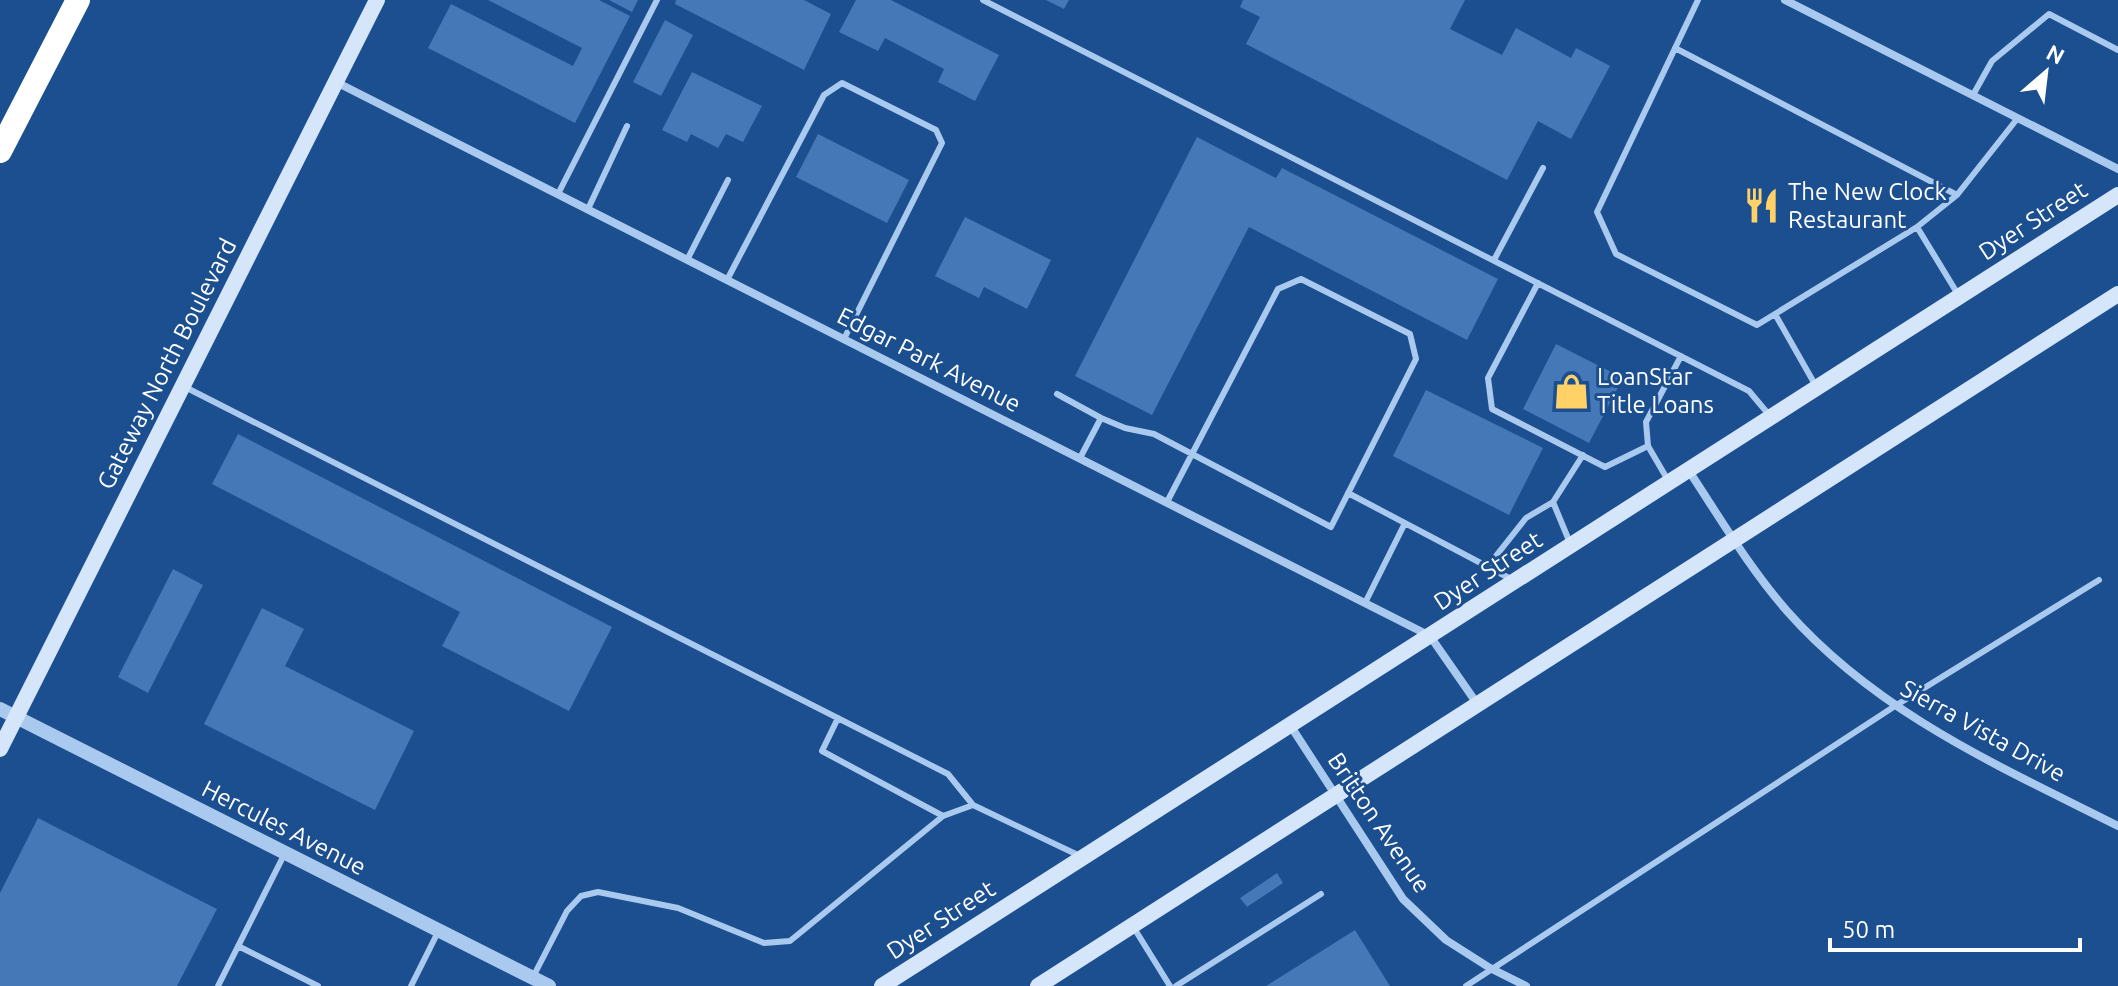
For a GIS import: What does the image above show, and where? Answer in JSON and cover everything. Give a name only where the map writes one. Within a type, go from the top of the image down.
[{"type":"highway","points":[[0,151],[78,0]]},
{"type":"main road","name":"Gateway North Boulevard","points":[[0,749],[377,0]]},
{"type":"main road","name":"Dyer Street","points":[[882,986],[2118,195]]},
{"type":"main road","points":[[1039,986],[2118,294]]},
{"type":"street","points":[[1785,0],[2118,169]]},
{"type":"street","name":"Edgar Park Avenue","points":[[335,81],[1430,636],[1478,705]]},
{"type":"street","name":"Sierra Vista Drive","points":[[1689,471],[1785,610],[1862,683],[1958,745],[2118,826]]},
{"type":"street","name":"Hercules Avenue","points":[[0,709],[549,986]]},
{"type":"street","name":"Britton Avenue","points":[[1289,725],[1389,881],[1413,910],[1446,940],[1526,986]]},
{"type":"lane","points":[[558,194],[657,0]]},
{"type":"lane","points":[[983,0],[1749,391],[1771,418]]},
{"type":"lane","points":[[1698,0],[1597,212],[1616,254],[1757,325],[1917,227],[1957,195],[2017,119]]},
{"type":"lane","points":[[1973,95],[1992,61],[2049,14],[2118,50]]},
{"type":"lane","points":[[1675,48],[1957,195]]},
{"type":"lane","points":[[727,280],[824,95],[842,83],[923,123],[936,130],[942,143],[844,339]]},
{"type":"lane","points":[[588,209],[627,126]]},
{"type":"lane","points":[[1494,260],[1543,168]]},
{"type":"lane","points":[[687,260],[728,180]]},
{"type":"lane","points":[[1917,227],[1959,297]]},
{"type":"lane","points":[[1057,394],[1125,428],[1154,434],[1192,454],[1331,527],[1416,359],[1410,334],[1301,279],[1278,289],[1192,454],[1167,502]]},
{"type":"lane","points":[[1538,283],[1488,378],[1492,409],[1605,467],[1648,446]]},
{"type":"lane","points":[[1775,314],[1817,388]]},
{"type":"lane","points":[[1670,483],[1648,446],[1646,422],[1681,356]]},
{"type":"lane","points":[[183,386],[948,774],[973,805],[1083,857]]},
{"type":"lane","points":[[1080,458],[1101,418]]},
{"type":"lane","points":[[1488,566],[1526,518],[1553,502],[1583,455]]},
{"type":"lane","points":[[1348,493],[1516,581]]},
{"type":"lane","points":[[1553,502],[1572,546]]},
{"type":"lane","points":[[1365,603],[1405,523]]},
{"type":"lane","points":[[1466,986],[1895,706],[2099,580]]},
{"type":"lane","points":[[838,718],[822,751],[943,816]]},
{"type":"lane","points":[[532,978],[567,911],[581,896],[598,892],[678,908],[764,943],[790,941],[943,816],[973,805]]},
{"type":"lane","points":[[218,986],[285,853]]},
{"type":"lane","points":[[1132,926],[1173,986],[1321,894]]},
{"type":"lane","points":[[411,986],[439,930]]},
{"type":"lane","points":[[238,946],[318,986]]},
{"type":"building","points":[[488,0],[599,0],[630,16],[575,123],[428,48],[451,4],[573,66],[582,48]]},
{"type":"building","points":[[609,0],[638,0],[632,12]]},
{"type":"building","points":[[676,0],[804,0],[831,14],[804,70],[675,4]]},
{"type":"building","points":[[856,0],[891,0],[999,55],[975,101],[938,82],[944,69],[885,38],[878,51],[839,32]]},
{"type":"building","points":[[1046,0],[1069,0],[1064,9]]},
{"type":"building","points":[[1243,0],[1465,0],[1450,29],[1502,55],[1516,28],[1571,58],[1576,48],[1610,66],[1571,139],[1538,121],[1507,180],[1246,44],[1260,17],[1240,7]]},
{"type":"building","points":[[665,20],[693,35],[661,96],[633,82]]},
{"type":"building","points":[[692,72],[762,106],[743,142],[726,134],[718,148],[691,134],[687,142],[662,130]]},
{"type":"building","points":[[818,134],[909,180],[887,223],[796,177]]},
{"type":"building","points":[[1197,137],[1276,178],[1282,168],[1498,279],[1467,340],[1249,227],[1152,415],[1075,376]]},
{"type":"building","points":[[965,217],[1051,260],[1027,309],[984,287],[979,298],[935,276]]},
{"type":"building","points":[[1556,344],[1623,378],[1589,443],[1523,409]]},
{"type":"building","points":[[1426,390],[1543,448],[1509,515],[1393,456]]},
{"type":"building","points":[[238,434],[612,627],[569,711],[442,646],[460,612],[212,484]]},
{"type":"building","points":[[173,569],[203,585],[148,693],[118,677]]},
{"type":"building","points":[[262,608],[304,629],[285,666],[414,731],[375,810],[204,724]]},
{"type":"building","points":[[38,818],[217,909],[177,986],[0,986],[0,893]]},
{"type":"building","points":[[1277,873],[1283,883],[1247,907],[1240,898]]},
{"type":"building","points":[[1355,930],[1390,986],[1266,986]]},
{"type":"place","name":"The New Clock Restaurant","points":[[1762,206]]},
{"type":"place","name":"LoanStar Title Loans","points":[[1571,391]]}]
